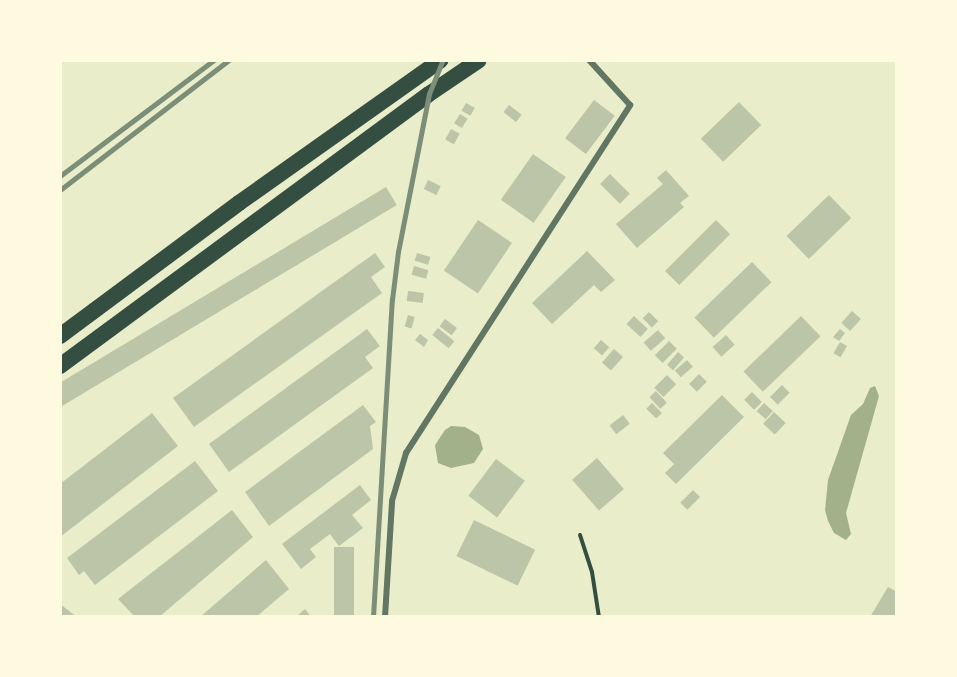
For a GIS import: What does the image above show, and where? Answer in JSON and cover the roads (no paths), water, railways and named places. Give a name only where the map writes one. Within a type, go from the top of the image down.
[{"type":"highway","points":[[60,336],[239,203],[441,60]]},
{"type":"highway","points":[[60,366],[429,94],[479,60]]},
{"type":"street","points":[[384,617],[392,501],[406,453],[630,105],[589,60]]},
{"type":"railway","points":[[60,176],[214,60]]},
{"type":"railway","points":[[60,190],[229,60]]},
{"type":"railway","points":[[373,617],[392,300],[398,252],[429,94],[443,60]]}]
